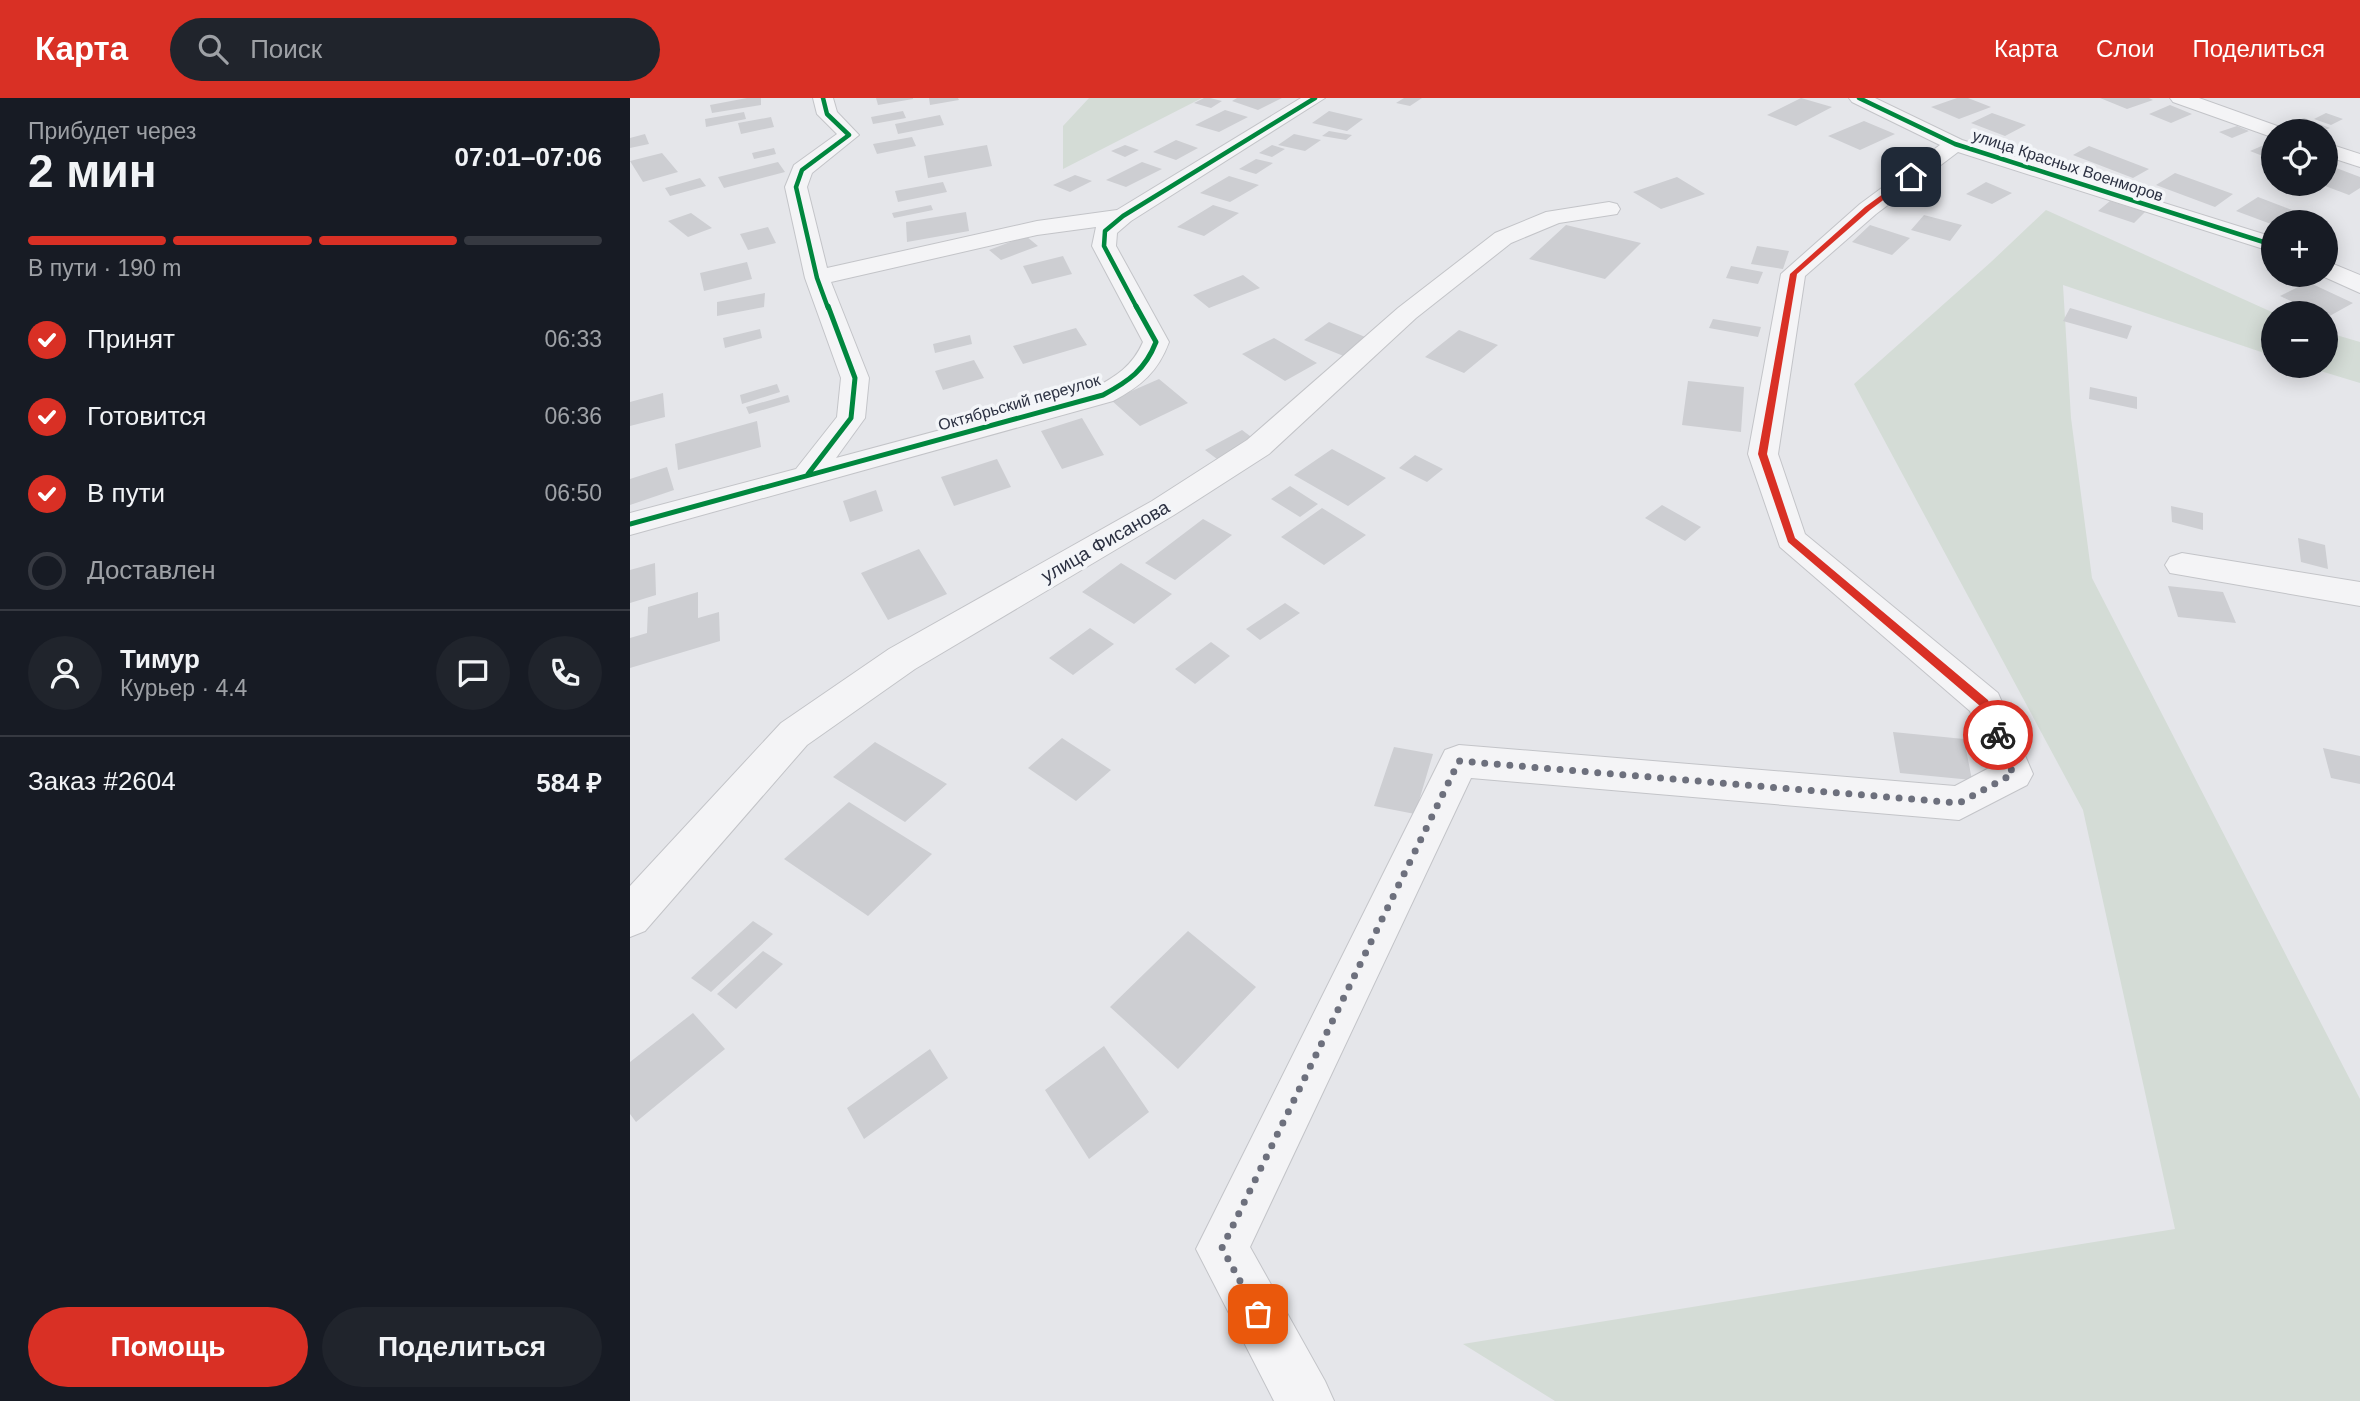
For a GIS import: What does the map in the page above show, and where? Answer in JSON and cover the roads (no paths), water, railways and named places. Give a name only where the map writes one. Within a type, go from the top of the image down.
[{"type":"street","points":[[808,474],[851,418],[855,378],[817,278],[796,187],[802,170],[849,135],[827,114],[823,98]]},
{"type":"street","name":"Октябрьский переулок","points":[[630,524],[1102,395],[1134,378],[1149,363],[1156,342],[1104,246],[1105,231],[1123,216],[1315,98]]},
{"type":"street","name":"улица Красных Военморов","points":[[1859,98],[1955,145],[2261,241]]},
{"type":"street","points":[[2180,98],[2261,127]]},
{"type":"street","points":[[1305,1401],[1222,1248],[1459,761],[1959,803],[2013,774],[1984,703],[1791,539],[1763,454],[1793,274],[1868,209],[1955,145]]},
{"type":"street","points":[[2338,153],[2360,161]]},
{"type":"street","name":"улица Фисанова","points":[[630,917],[794,734],[902,659],[1152,515],[1258,447],[1407,313],[1503,238],[1554,216],[1609,209]]},
{"type":"street","points":[[817,278],[1037,228],[1123,216]]},
{"type":"street","points":[[2338,274],[2360,285]]},
{"type":"street","points":[[2182,565],[2360,594]]}]
